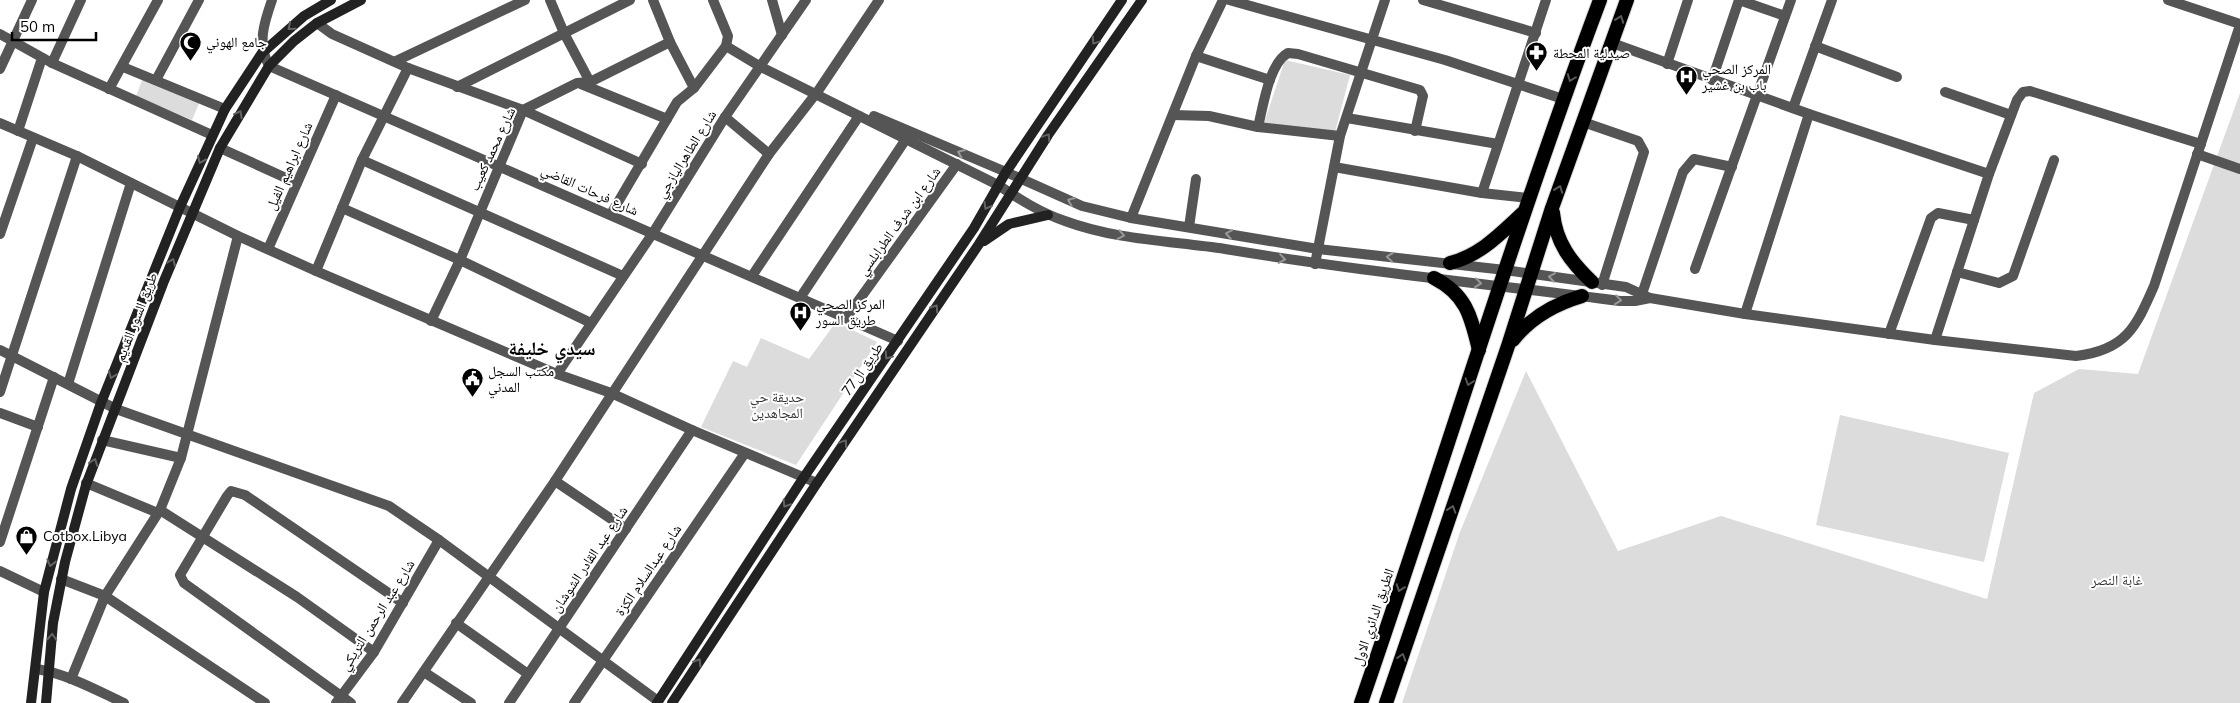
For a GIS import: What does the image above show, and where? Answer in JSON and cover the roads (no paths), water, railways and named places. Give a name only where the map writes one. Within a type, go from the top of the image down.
[{"type":"highway","name":"الطريق الدائري الاول","points":[[1360,703],[1416,542],[1528,198],[1600,0]]},
{"type":"highway","points":[[1386,703],[1508,346],[1552,208],[1627,0]]},
{"type":"highway","points":[[1552,208],[1554,226],[1568,257],[1597,283]]},
{"type":"highway","points":[[1450,263],[1470,257],[1487,247],[1524,212]]},
{"type":"highway","points":[[1434,278],[1451,288],[1464,303],[1472,321],[1479,351]]},
{"type":"highway","points":[[1508,346],[1525,326],[1546,310],[1582,296]]},
{"type":"main road","name":"طريق السور القديم","points":[[31,703],[44,592],[71,489],[101,403],[180,207],[212,135],[226,109],[262,53],[304,16],[331,0]]},
{"type":"main road","name":"طريق السور القديم","points":[[46,703],[53,622],[86,483],[164,281],[220,148],[269,66],[294,41],[317,23],[361,0]]},
{"type":"main road","name":"طريق ال77","points":[[658,702],[804,477],[974,228],[1006,172],[1122,0]]},
{"type":"main road","points":[[672,703],[817,483],[979,244],[1020,178],[1142,0]]},
{"type":"main road","points":[[979,244],[1009,224],[1048,215]]},
{"type":"street","points":[[0,69],[32,0]]},
{"type":"street","points":[[52,63],[81,0]]},
{"type":"street","points":[[109,89],[123,67],[158,0]]},
{"type":"street","points":[[156,80],[199,0]]},
{"type":"street","points":[[269,66],[262,53],[263,31],[272,0]]},
{"type":"street","points":[[396,61],[525,0]]},
{"type":"street","points":[[550,0],[564,33],[590,82]]},
{"type":"street","points":[[457,87],[630,0]]},
{"type":"street","points":[[653,0],[670,42],[694,88]]},
{"type":"street","points":[[611,214],[642,164],[676,102],[694,88],[726,46],[728,36],[713,0]]},
{"type":"street","points":[[772,0],[782,35]]},
{"type":"street","name":"شارع الطاهراليازجي","points":[[557,374],[653,233],[725,117],[806,0]]},
{"type":"street","points":[[402,703],[555,481],[769,154],[816,92],[879,0]]},
{"type":"street","points":[[1131,218],[1196,56],[1223,0]]},
{"type":"street","points":[[1229,0],[1373,39],[1563,99]]},
{"type":"street","points":[[1315,264],[1340,136],[1385,0]]},
{"type":"street","points":[[1424,0],[1536,33]]},
{"type":"street","points":[[1482,193],[1546,0]]},
{"type":"street","points":[[1667,64],[1688,0]]},
{"type":"street","points":[[1712,80],[1739,0],[1785,16]]},
{"type":"street","points":[[1695,269],[1791,0]]},
{"type":"street","points":[[1793,108],[1832,0]]},
{"type":"street","points":[[726,46],[761,67],[797,85],[1006,172],[1082,206],[1131,218],[1318,249],[1450,263],[1626,287],[1646,296],[1745,314],[1935,340],[2076,356],[2093,354],[2108,349],[2131,330],[2139,320],[2154,286],[2240,25],[2168,0]]},
{"type":"street","points":[[317,23],[332,34],[408,68],[523,110],[642,164]]},
{"type":"street","points":[[0,34],[52,63],[212,135]]},
{"type":"street","name":"شارع محمد كعيب","points":[[431,320],[460,260],[498,165],[523,110],[577,83],[590,82],[670,42]]},
{"type":"street","points":[[1612,43],[1809,114],[1989,174]]},
{"type":"street","points":[[1815,46],[1897,77]]},
{"type":"street","points":[[1258,127],[1270,80],[1279,60],[1288,53],[1420,90],[1423,93],[1415,131]]},
{"type":"street","points":[[1196,56],[1270,80]]},
{"type":"street","points":[[18,131],[42,58]]},
{"type":"street","name":"شارع فرحات القاضي","points":[[269,66],[898,341]]},
{"type":"street","points":[[123,67],[226,109]]},
{"type":"street","points":[[316,271],[362,160],[408,68]]},
{"type":"street","points":[[577,83],[667,119]]},
{"type":"street","points":[[1935,340],[1989,174],[2016,100],[2023,92],[2030,90],[2199,149],[2240,169]]},
{"type":"street","points":[[816,92],[859,116],[998,185],[1048,215],[1066,222],[1121,236],[1315,264],[1627,302],[1646,296]]},
{"type":"street","points":[[1945,92],[2011,115]]},
{"type":"street","name":"شارع ابراهيم الفيل","points":[[268,249],[336,95]]},
{"type":"street","points":[[1745,314],[1809,114]]},
{"type":"street","points":[[1173,115],[1209,116],[1258,127],[1340,136]]},
{"type":"street","points":[[752,276],[859,116]]},
{"type":"street","points":[[725,117],[769,154]]},
{"type":"street","points":[[1346,118],[1498,144]]},
{"type":"street","points":[[1583,122],[1638,141],[1644,152],[1597,283]]},
{"type":"street","points":[[0,123],[77,156],[238,236],[316,271],[557,374],[611,393],[817,483]]},
{"type":"street","points":[[0,234],[33,138]]},
{"type":"street","points":[[800,298],[906,139]]},
{"type":"street","points":[[220,148],[297,183]]},
{"type":"street","points":[[0,392],[77,156]]},
{"type":"street","points":[[1646,296],[1682,172],[1694,159],[1732,167]]},
{"type":"street","points":[[362,160],[623,276]]},
{"type":"street","points":[[1957,272],[1999,283],[2013,276],[2054,160]]},
{"type":"street","name":"شارع ابن شرف الطرابلسي","points":[[846,318],[957,164]]},
{"type":"street","points":[[1334,167],[1482,193],[1528,198]]},
{"type":"street","points":[[1189,227],[1196,179]]},
{"type":"street","points":[[68,384],[131,183]]},
{"type":"street","points":[[342,208],[460,260],[591,323]]},
{"type":"street","points":[[1889,334],[1931,218],[1938,213],[1974,220]]},
{"type":"street","points":[[72,679],[104,596],[159,512],[181,458],[238,236]]},
{"type":"street","points":[[0,350],[101,403],[389,506],[439,540],[658,702]]},
{"type":"street","points":[[0,542],[54,377]]},
{"type":"street","points":[[0,413],[38,427]]},
{"type":"street","name":"شارع عبد القادر الشوشان","points":[[508,703],[692,430]]},
{"type":"street","points":[[102,440],[181,458]]},
{"type":"street","name":"شارع عبدالسلام الكزة","points":[[574,703],[745,453]]},
{"type":"street","points":[[555,481],[626,528]]},
{"type":"street","points":[[86,483],[159,512],[203,536],[297,597],[374,652]]},
{"type":"street","points":[[351,703],[338,699],[184,582],[180,576],[227,496],[231,491],[235,491],[261,506],[403,604]]},
{"type":"street","name":"شارع عبد الرحمن التريكي","points":[[338,699],[374,652],[439,540]]},
{"type":"street","points":[[0,571],[44,592]]},
{"type":"street","points":[[62,579],[104,596],[265,703]]},
{"type":"street","points":[[456,623],[528,674]]},
{"type":"street","points":[[36,669],[50,671],[72,679],[124,703]]},
{"type":"street","points":[[424,672],[471,703]]},
{"type":"place","name":"جامع الهوني","points":[[190,61]]},
{"type":"place","name":"صيدلية المحطة","points":[[1537,72]]},
{"type":"place","name":"المركز الصحي باب بن غشير","points":[[1686,96]]},
{"type":"place","name":"المركز الصحي طريق السور","points":[[800,331]]},
{"type":"place","name":"مكتب السجل المدني","points":[[472,398]]},
{"type":"place","name":"Cotbox.Libya","points":[[27,555]]},
{"type":"district","name":"سيدي خليفة","points":[[552,348]]},
{"type":"park label","name":"حديقة حي المجاهدين","points":[[777,406]]},
{"type":"park label","name":"غابة النصر","points":[[2117,580]]}]
